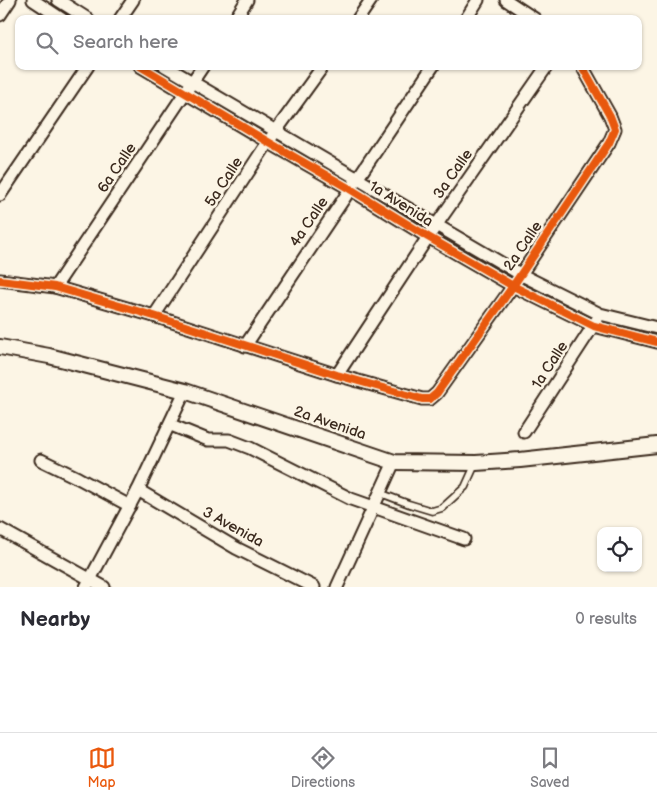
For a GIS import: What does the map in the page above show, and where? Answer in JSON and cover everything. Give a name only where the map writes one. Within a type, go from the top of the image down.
[{"type":"street","points":[[0,14],[10,0]]},
{"type":"street","points":[[33,0],[56,15]]},
{"type":"street","points":[[58,0],[82,15]]},
{"type":"street","points":[[123,15],[133,0]]},
{"type":"street","points":[[238,15],[247,0]]},
{"type":"street","points":[[361,15],[371,0]]},
{"type":"street","points":[[469,15],[478,0]]},
{"type":"street","points":[[506,0],[529,15]]},
{"type":"street","points":[[0,195],[85,70]]},
{"type":"street","name":"1a Avenida","points":[[149,70],[189,88],[268,142],[353,184],[428,237],[513,286],[594,326],[657,342]]},
{"type":"street","points":[[169,70],[189,88],[276,130],[353,184],[436,224],[520,274],[600,314],[657,328]]},
{"type":"street","name":"6a Calle","points":[[55,287],[200,70]]},
{"type":"street","name":"5a Calle","points":[[154,316],[276,130],[320,70]]},
{"type":"street","name":"4a Calle","points":[[245,346],[430,70]]},
{"type":"street","name":"3a Calle","points":[[337,375],[436,224],[544,70]]},
{"type":"street","name":"2a Calle","points":[[337,375],[422,398],[430,399],[437,393],[513,286],[609,143],[615,129],[610,116],[584,70]]},
{"type":"street","points":[[0,280],[55,287],[154,316],[337,375]]},
{"type":"street","name":"1a Calle","points":[[524,432],[600,314]]},
{"type":"street","name":"2a Avenida","points":[[0,347],[49,356],[185,391],[394,462],[476,463],[657,445]]},
{"type":"street","points":[[88,584],[171,425],[185,391]]},
{"type":"street","points":[[171,425],[208,440],[230,440],[243,445],[351,500],[464,539]]},
{"type":"street","points":[[41,460],[130,506]]},
{"type":"street","points":[[337,587],[394,462]]},
{"type":"street","name":"3 Avenida","points":[[138,490],[236,548],[314,587]]},
{"type":"street","points":[[0,529],[88,584],[104,587]]},
{"type":"lane","points":[[380,494],[432,511],[442,508],[465,487],[476,463]]},
{"type":"cycle path","points":[[147,70],[513,286],[594,326],[657,342]]},
{"type":"cycle path","points":[[0,280],[55,287],[154,316],[337,375],[422,399],[430,399],[437,393],[513,286],[609,143],[615,129],[610,116],[584,70]]}]
